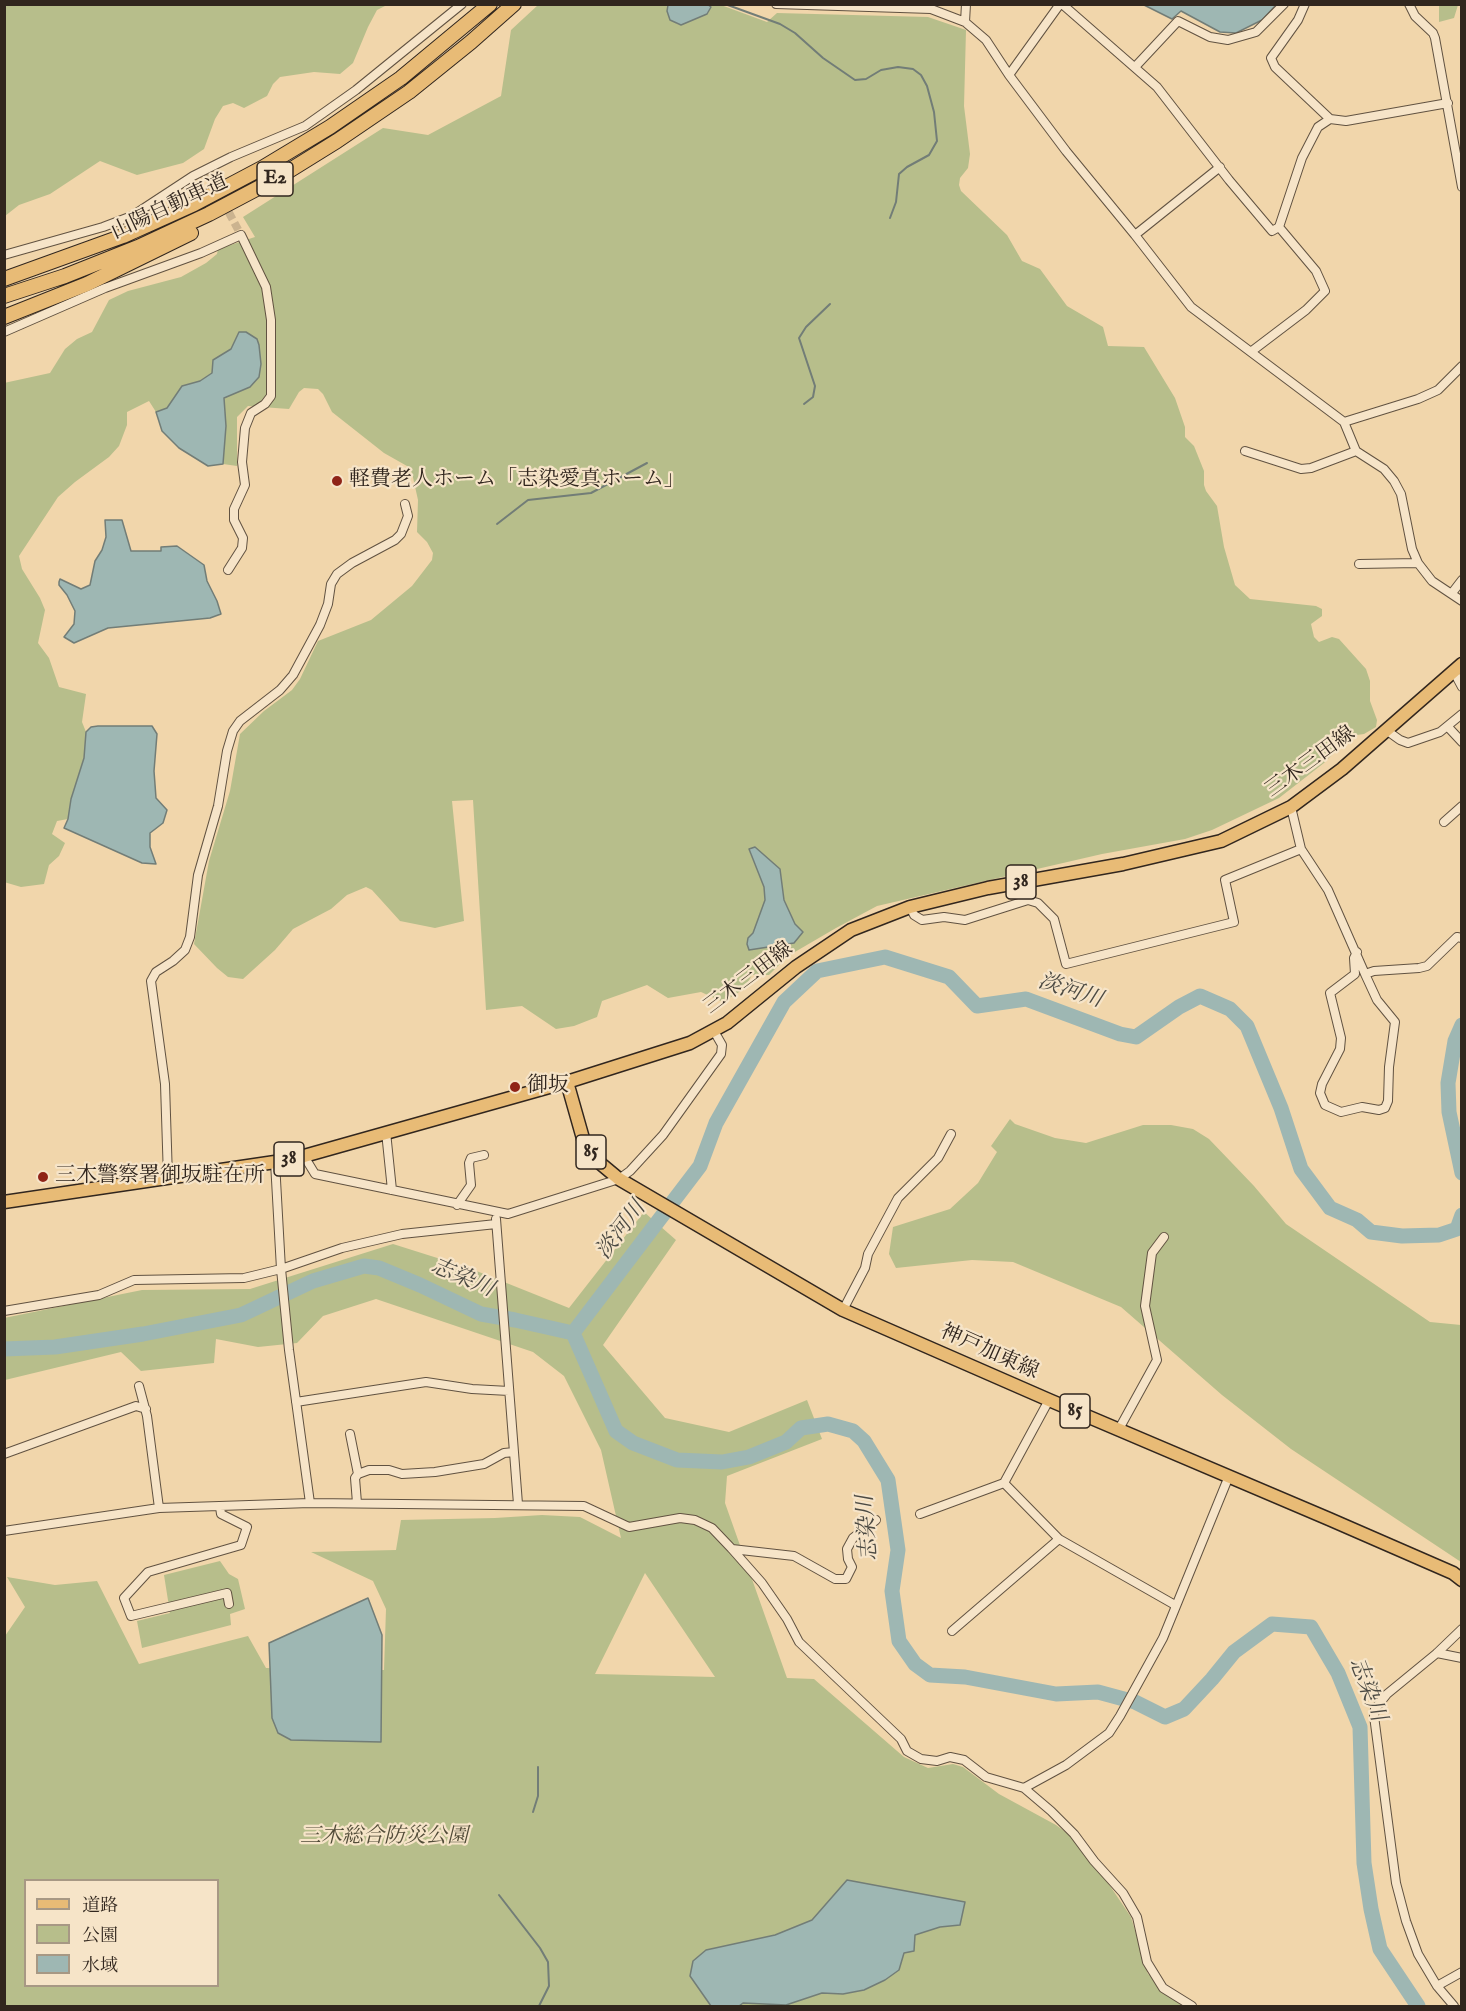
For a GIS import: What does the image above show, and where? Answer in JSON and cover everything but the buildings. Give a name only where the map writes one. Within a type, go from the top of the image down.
[{"type":"highway","name":"山陽自動車道","points":[[4,279],[112,241],[216,193],[306,142],[401,78],[490,4]]},
{"type":"highway","name":"山陽自動車道","points":[[4,296],[89,267],[178,229],[271,181],[338,141],[409,92],[514,4]]},
{"type":"highway","points":[[4,317],[87,284],[194,231],[271,188],[338,141]]},
{"type":"highway","points":[[4,271],[74,249],[112,241]]},
{"type":"main road","name":"三木三田線","points":[[4,1202],[304,1156],[567,1082],[690,1043],[714,1031],[796,967],[851,930],[910,907],[988,888],[1123,864],[1221,841],[1291,807],[1342,769],[1458,668]]},
{"type":"main road","name":"神戸加東線","points":[[567,1082],[584,1142],[596,1159],[619,1179],[843,1310],[1416,1557],[1461,1580]]},
{"type":"street","points":[[4,255],[103,227],[132,216],[193,176],[231,157],[305,126],[356,90],[462,4]]},
{"type":"street","points":[[776,4],[931,9],[965,22],[986,40],[1009,75],[1066,151],[1191,307],[1344,422],[1356,451],[1384,469],[1401,494],[1412,549],[1418,563],[1432,581],[1461,601]]},
{"type":"street","points":[[965,22],[966,4]]},
{"type":"street","points":[[1009,75],[1061,4],[1157,87],[1272,231],[1279,227],[1302,158],[1318,127],[1330,119]]},
{"type":"street","points":[[1135,67],[1178,21],[1210,37],[1228,40],[1256,32],[1284,4]]},
{"type":"street","points":[[1305,4],[1298,20],[1271,58],[1275,67],[1330,119],[1346,121],[1448,103]]},
{"type":"street","points":[[1409,4],[1415,16],[1433,33],[1448,103],[1461,187]]},
{"type":"street","points":[[1135,235],[1220,167]]},
{"type":"street","points":[[1252,351],[1306,310],[1325,291],[1316,271],[1279,227]]},
{"type":"street","points":[[4,332],[105,288],[201,253],[241,235],[266,286],[271,320],[271,396],[265,404],[251,413],[245,428],[242,462],[245,485],[234,509],[234,520],[243,538],[242,548],[228,570]]},
{"type":"street","points":[[1344,422],[1397,406],[1438,390],[1461,366]]},
{"type":"street","points":[[1245,452],[1301,469],[1311,468],[1356,451]]},
{"type":"street","points":[[168,1178],[165,1084],[151,981],[156,972],[185,950],[190,937],[198,875],[218,806],[227,750],[233,731],[240,721],[280,690],[293,675],[320,625],[328,604],[331,584],[337,573],[395,540],[401,534],[408,516],[405,504]]},
{"type":"street","points":[[1359,564],[1418,563]]},
{"type":"street","points":[[1452,594],[1461,580]]},
{"type":"street","points":[[1458,668],[1461,687]]},
{"type":"street","points":[[1386,730],[1408,743],[1440,732],[1461,714]]},
{"type":"street","points":[[1448,727],[1461,742]]},
{"type":"street","points":[[1443,822],[1461,806]]},
{"type":"street","points":[[1291,807],[1301,849],[1328,890],[1357,952],[1377,1000],[1395,1022],[1389,1067],[1388,1101],[1385,1108],[1379,1110],[1362,1107],[1341,1112],[1325,1105],[1320,1093],[1322,1084],[1340,1049],[1341,1038],[1330,993],[1355,974],[1354,958],[1357,952]]},
{"type":"street","points":[[910,907],[914,915],[922,920],[944,917],[965,920],[1028,900],[1038,903],[1054,920],[1066,964],[1234,921],[1225,880],[1301,849]]},
{"type":"street","points":[[1365,974],[1374,971],[1427,966],[1457,938],[1461,938]]},
{"type":"street","points":[[304,1156],[315,1174],[508,1214],[619,1179],[630,1171],[663,1135],[721,1054],[722,1045],[714,1031]]},
{"type":"street","points":[[386,1132],[392,1190]]},
{"type":"street","points":[[843,1310],[865,1268],[868,1254],[898,1198],[938,1158],[951,1134]]},
{"type":"street","points":[[457,1204],[471,1185],[469,1163],[471,1158],[484,1155]]},
{"type":"street","points":[[275,1162],[281,1269],[289,1350],[310,1503]]},
{"type":"street","points":[[496,1213],[518,1504]]},
{"type":"street","points":[[4,1311],[99,1295],[134,1280],[244,1278],[281,1269],[342,1248],[402,1234],[496,1224]]},
{"type":"street","points":[[1119,1429],[1157,1360],[1145,1306],[1152,1253],[1164,1237]]},
{"type":"street","points":[[296,1402],[426,1382],[472,1389],[509,1391]]},
{"type":"street","points":[[139,1386],[146,1410],[159,1508]]},
{"type":"street","points":[[920,1514],[1004,1483],[1049,1400]]},
{"type":"street","points":[[4,1454],[136,1406],[146,1410]]},
{"type":"street","points":[[350,1434],[358,1474]]},
{"type":"street","points":[[357,1503],[355,1478],[358,1474],[369,1470],[389,1470],[402,1474],[435,1472],[484,1464],[504,1453],[514,1452]]},
{"type":"street","points":[[1024,1788],[1066,1765],[1109,1733],[1163,1638],[1229,1476]]},
{"type":"street","points":[[1004,1483],[1059,1539],[1175,1605]]},
{"type":"street","points":[[4,1531],[159,1508],[310,1503],[584,1506],[629,1527],[680,1518],[695,1521],[712,1528],[732,1549],[762,1583],[787,1619],[799,1642],[901,1740],[907,1751],[921,1759],[937,1761],[950,1757],[964,1760],[986,1777],[1024,1788],[1051,1811],[1074,1834],[1094,1862],[1123,1893],[1137,1917],[1148,1962],[1163,1988],[1192,2007]]},
{"type":"street","points":[[220,1507],[221,1514],[247,1527],[241,1545],[147,1572],[124,1598],[131,1616],[227,1593],[229,1604]]},
{"type":"street","points":[[732,1549],[794,1556],[835,1579],[846,1578],[852,1567],[847,1549],[853,1538],[876,1520]]},
{"type":"street","points":[[952,1631],[1059,1539]]},
{"type":"street","points":[[1455,2007],[1437,1986],[1418,1954],[1406,1921],[1396,1883],[1374,1716],[1375,1709],[1387,1694],[1437,1653],[1461,1629]]},
{"type":"street","points":[[1437,1653],[1461,1658]]},
{"type":"street","points":[[1437,1986],[1461,1972]]},
{"type":"green space","points":[[5,4],[387,5],[377,10],[353,63],[340,74],[314,72],[280,77],[273,84],[267,96],[244,108],[233,103],[223,106],[215,119],[204,149],[183,163],[137,175],[100,161],[50,194],[19,205],[5,216]]},
{"type":"green space","points":[[712,4],[721,5],[767,22],[777,13],[928,17],[966,30],[964,106],[970,154],[968,168],[960,178],[961,191],[1007,235],[1022,261],[1040,269],[1067,306],[1103,327],[1108,346],[1144,347],[1175,398],[1185,427],[1185,437],[1194,446],[1204,471],[1204,485],[1217,506],[1224,547],[1235,585],[1250,599],[1316,606],[1322,609],[1322,616],[1311,624],[1314,637],[1319,642],[1332,637],[1339,639],[1366,669],[1370,681],[1370,701],[1377,720],[1376,727],[1364,734],[1350,736],[1324,763],[1279,798],[1212,830],[1185,839],[1102,854],[877,906],[788,956],[769,975],[752,975],[744,989],[723,1002],[701,992],[668,998],[647,985],[602,1001],[597,1017],[574,1026],[556,1029],[522,1006],[486,1010],[473,800],[452,801],[464,921],[435,928],[400,921],[372,890],[366,887],[347,895],[331,909],[293,929],[275,950],[243,979],[228,977],[194,944],[209,861],[230,791],[240,734],[264,711],[292,690],[300,679],[318,641],[371,620],[412,586],[432,560],[433,553],[427,542],[417,532],[418,500],[412,473],[407,466],[384,453],[332,412],[318,389],[304,388],[289,409],[248,406],[237,417],[237,466],[223,464],[226,426],[224,398],[250,387],[239,332],[231,349],[213,360],[212,373],[200,381],[182,386],[167,408],[156,412],[149,401],[127,412],[127,425],[119,446],[109,457],[58,497],[19,556],[22,569],[45,610],[38,643],[49,658],[59,687],[86,694],[82,722],[86,732],[84,758],[71,799],[68,819],[57,821],[52,834],[65,843],[59,856],[49,865],[44,884],[21,887],[4,882],[4,383],[50,373],[65,349],[77,339],[92,332],[109,300],[128,291],[181,277],[206,263],[217,254],[218,249],[255,237],[243,217],[383,128],[428,135],[501,96],[511,30],[538,5],[668,5],[669,17],[681,25],[708,13]],"holes":[[[749,850],[780,869],[784,899],[795,924],[753,933],[765,900],[764,887]]]},
{"type":"green space","points":[[1439,5],[1458,5],[1454,18],[1439,22]]},
{"type":"green space","points":[[1010,1119],[1015,1124],[1055,1138],[1086,1143],[1143,1125],[1171,1125],[1193,1129],[1209,1139],[1286,1224],[1430,1322],[1461,1325],[1461,1562],[1291,1449],[1222,1395],[1121,1307],[1013,1262],[972,1260],[896,1268],[889,1254],[893,1227],[950,1209],[978,1183],[997,1152],[991,1146]]},
{"type":"green space","name":"三木総合防災公園","points":[[644,1212],[676,1240],[603,1345],[665,1418],[729,1432],[807,1400],[822,1439],[727,1476],[725,1503],[787,1678],[814,1679],[904,1757],[928,1768],[953,1764],[963,1767],[999,1794],[1056,1825],[1071,1836],[1090,1863],[1106,1880],[1131,1917],[1148,1974],[1197,2006],[5,2006],[5,1636],[25,1607],[7,1577],[55,1585],[97,1581],[139,1664],[248,1636],[266,1668],[384,1670],[386,1609],[373,1581],[311,1552],[396,1550],[401,1520],[542,1515],[580,1517],[621,1538],[601,1450],[564,1376],[533,1352],[376,1299],[323,1316],[297,1343],[258,1347],[216,1339],[214,1363],[141,1371],[121,1352],[5,1380],[4,1318],[142,1290],[250,1289],[393,1244],[469,1268],[569,1308]],"holes":[[[645,1573],[715,1677],[595,1674]]]},
{"type":"green space","points":[[220,1561],[229,1574],[238,1579],[245,1609],[230,1614],[231,1625],[142,1648],[137,1621],[170,1613],[164,1575]]},
{"type":"water","points":[[707,4],[711,7],[707,14],[681,25],[670,20],[668,5]]},
{"type":"water","points":[[1144,5],[1276,5],[1262,20],[1236,33],[1220,32],[1181,11],[1172,19]]},
{"type":"water","points":[[239,332],[246,332],[257,339],[261,364],[259,377],[250,387],[224,398],[226,426],[223,464],[208,466],[179,448],[162,431],[156,412],[167,408],[182,386],[200,381],[212,373],[213,360],[231,349]]},
{"type":"water","points":[[105,520],[122,520],[131,551],[161,551],[161,547],[177,546],[204,565],[207,581],[221,614],[210,618],[108,628],[74,643],[64,637],[74,624],[75,611],[59,585],[60,579],[81,589],[90,585],[95,561],[106,537]]},
{"type":"water","points":[[152,726],[157,734],[154,771],[156,798],[167,810],[163,823],[150,833],[150,847],[156,864],[142,863],[64,828],[84,758],[86,732],[91,727]]},
{"type":"water","points":[[755,847],[780,869],[784,900],[795,924],[803,932],[794,943],[749,950],[748,938],[753,933],[765,900],[764,887],[749,849]]},
{"type":"water","points":[[368,1598],[382,1635],[381,1742],[291,1740],[278,1733],[272,1718],[269,1643]]},
{"type":"water","points":[[847,1880],[965,1902],[960,1925],[940,1927],[915,1935],[914,1951],[904,1953],[899,1970],[864,1990],[843,1994],[822,1993],[786,2005],[743,2003],[739,2006],[711,2006],[690,1976],[693,1961],[706,1950],[775,1935],[812,1920]]},
{"type":"waterway","points":[[725,4],[780,24],[855,80],[866,79],[881,70],[898,67],[913,69],[921,75],[927,86],[934,112],[937,141],[929,155],[899,174],[896,202],[890,218]]},
{"type":"waterway","points":[[804,404],[813,397],[815,386],[799,338],[806,327],[830,304]]},
{"type":"waterway","points":[[497,524],[528,500],[591,493],[647,463]]},
{"type":"waterway","name":"淡河川","points":[[573,1333],[700,1166],[716,1123],[784,1002],[817,971],[885,957],[949,977],[977,1006],[1026,999],[1120,1034],[1136,1037],[1179,1007],[1200,996],[1230,1009],[1247,1026],[1281,1108],[1301,1169],[1330,1208],[1357,1220],[1371,1232],[1402,1236],[1439,1235],[1457,1229],[1462,1215]]},
{"type":"waterway","name":"淡河川","points":[[1462,1025],[1455,1041],[1448,1083],[1449,1112],[1462,1173]]},
{"type":"waterway","name":"志染川","points":[[4,1349],[55,1347],[143,1334],[241,1315],[313,1281],[364,1266],[379,1268],[481,1314],[573,1333]]},
{"type":"waterway","name":"志染川","points":[[573,1333],[616,1431],[633,1443],[677,1460],[722,1462],[749,1457],[786,1442],[801,1428],[828,1424],[853,1431],[864,1441],[888,1480],[898,1550],[892,1591],[899,1641],[915,1664],[930,1675],[965,1677],[1056,1694],[1098,1692],[1135,1702],[1165,1717],[1184,1709],[1234,1652],[1272,1624],[1311,1627],[1338,1673],[1360,1727],[1364,1863],[1380,1949],[1418,2006]]},
{"type":"waterway","points":[[533,1812],[538,1796],[538,1767]]},
{"type":"waterway","points":[[499,1895],[540,1948],[548,1962],[549,1986],[539,2006]]},
{"type":"tunnel","points":[[206,170],[241,235]]},
{"type":"place","name":"軽費老人ホーム「志染愛真ホーム」","points":[[337,481]]},
{"type":"place","name":"御坂","points":[[515,1087]]},
{"type":"place","name":"三木警察署御坂駐在所","points":[[43,1177]]}]
